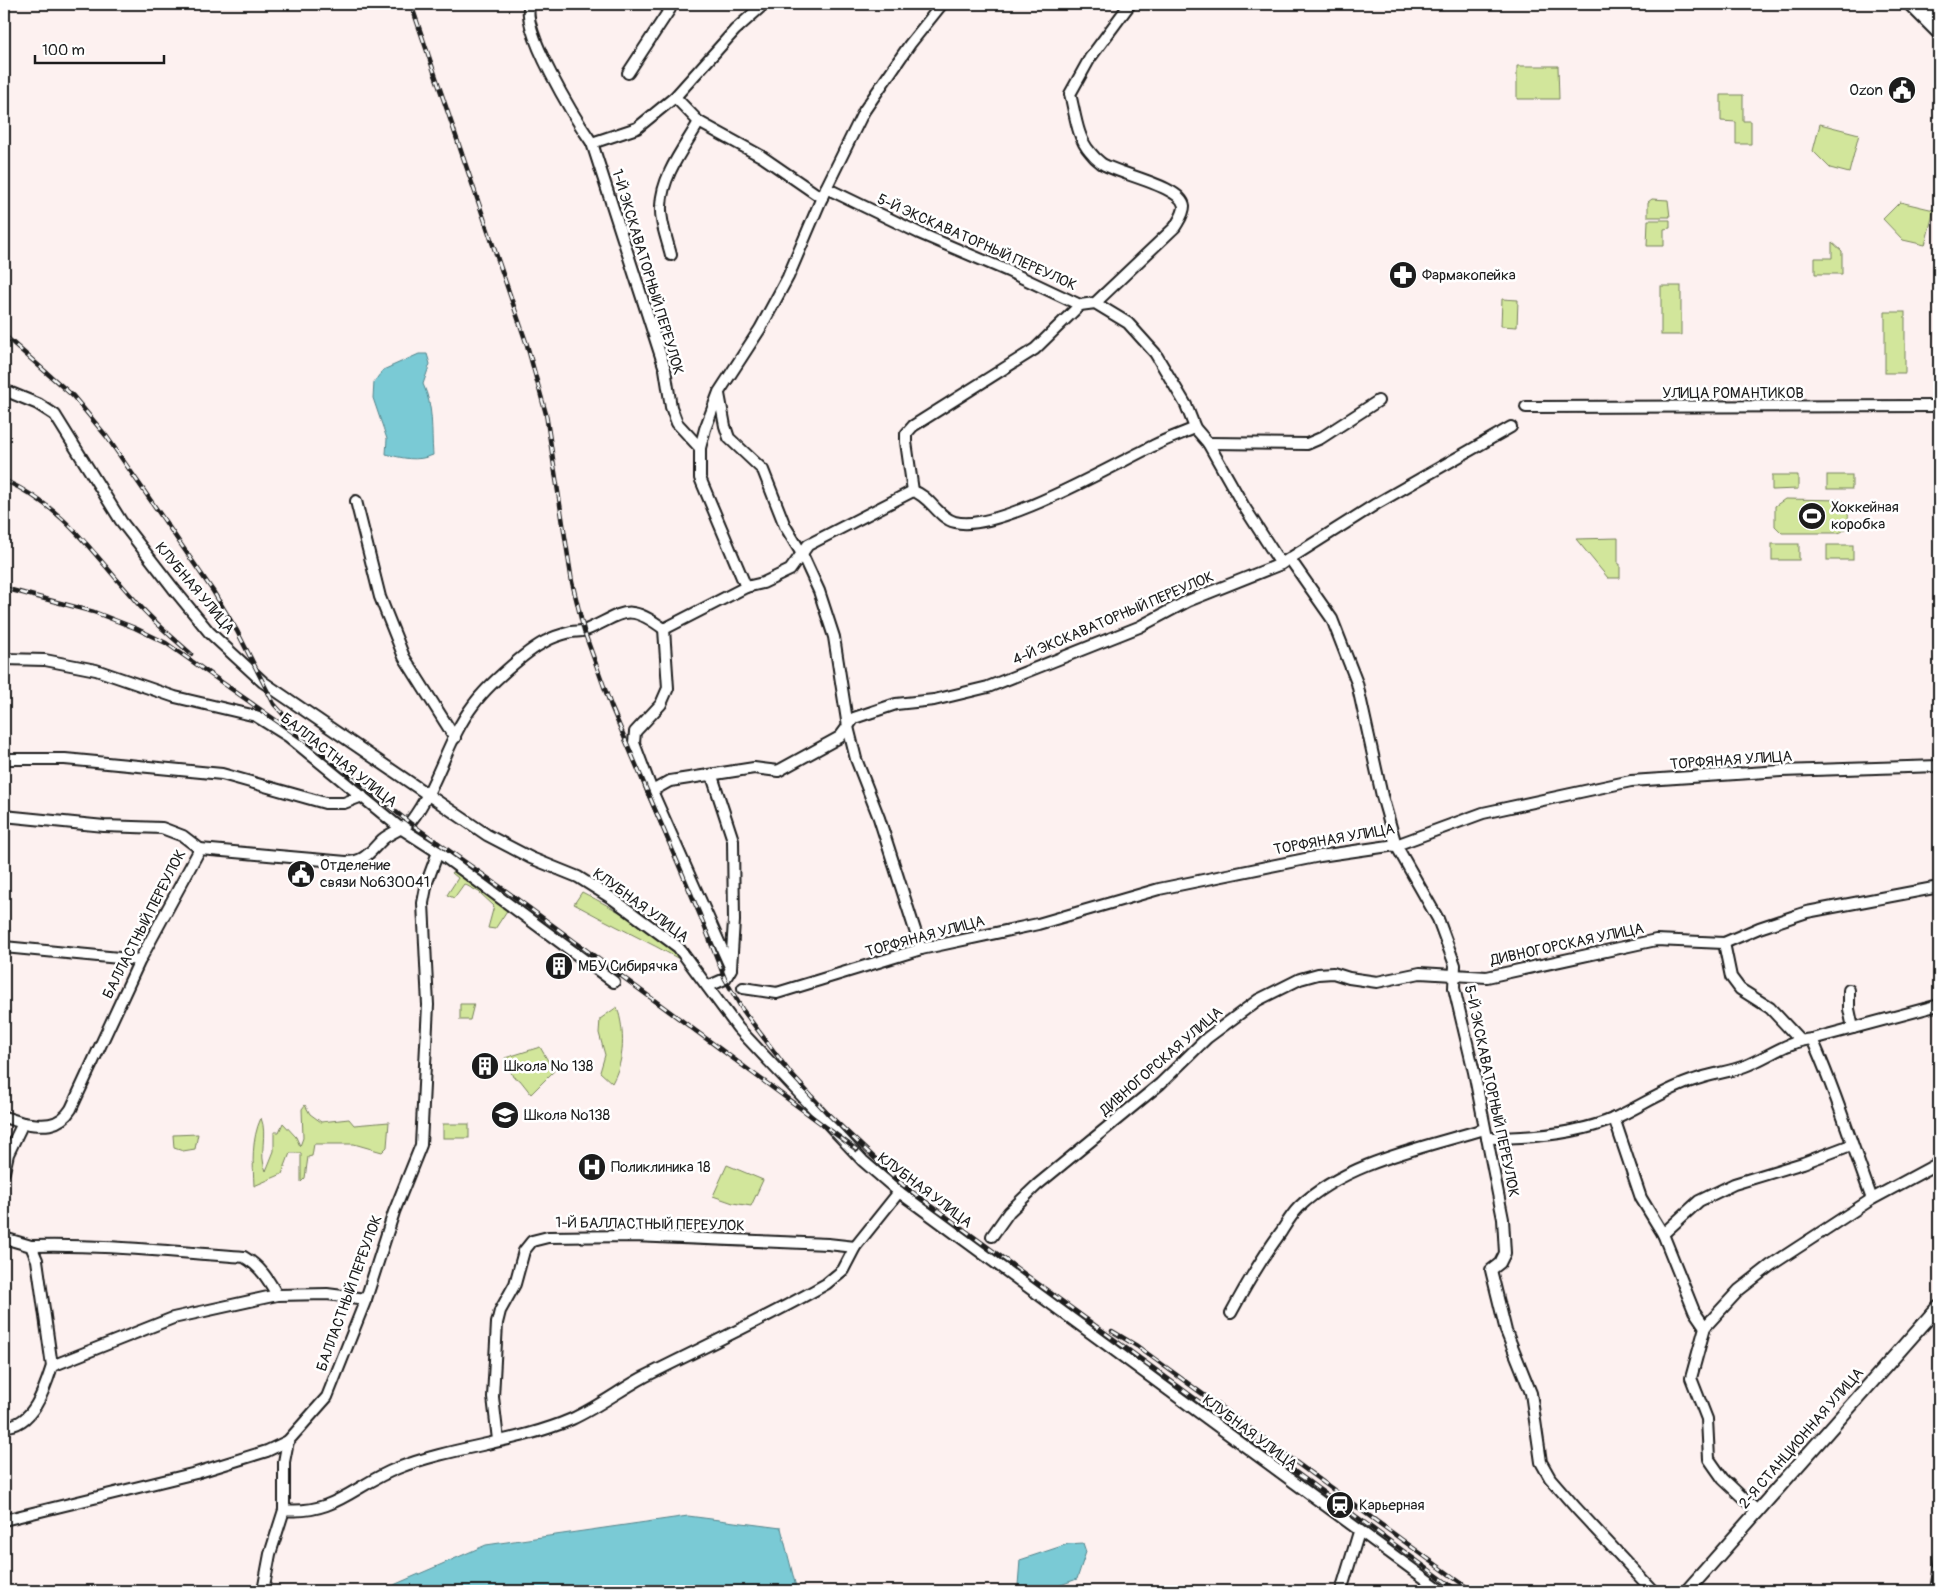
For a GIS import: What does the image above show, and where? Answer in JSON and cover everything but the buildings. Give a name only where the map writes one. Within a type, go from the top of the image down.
[{"type":"main road","points":[[1917,6],[1939,19]]},
{"type":"main road","points":[[1917,6],[1939,32]]},
{"type":"main road","name":"2-Я СТАНЦИОННАЯ УЛИЦА","points":[[1687,1591],[1939,1306]]},
{"type":"street","name":"1-Й ЭКСКАВАТОРНЫЙ ПЕРЕУЛОК","points":[[530,4],[528,22],[541,54],[576,120],[592,143],[665,370],[671,407],[677,423],[700,448]]},
{"type":"street","points":[[592,143],[637,128],[675,97],[723,43],[764,4]]},
{"type":"street","points":[[746,587],[700,478],[700,448],[719,392],[760,329],[788,277],[824,193],[864,111],[910,44],[942,4]]},
{"type":"street","points":[[1095,303],[1175,227],[1182,215],[1184,205],[1180,197],[1169,190],[1101,163],[1088,151],[1081,134],[1070,94],[1090,58],[1130,4]]},
{"type":"street","points":[[628,73],[669,6]]},
{"type":"street","name":"5-Й ЭКСКАВАТОРНЫЙ ПЕРЕУЛОК","points":[[675,97],[699,122],[824,193],[1008,271],[1080,305],[1095,303],[1128,323],[1144,338],[1155,353],[1186,405],[1195,428],[1208,443],[1243,505],[1332,619],[1357,683],[1382,796],[1396,845],[1438,919],[1455,965],[1454,988],[1474,1072],[1503,1219],[1505,1253],[1500,1263],[1491,1270],[1506,1332],[1531,1393],[1541,1462],[1550,1478],[1569,1501],[1653,1591]]},
{"type":"street","points":[[671,255],[662,223],[661,206],[663,191],[670,172],[699,122]]},
{"type":"street","points":[[913,492],[906,434],[914,426],[1035,349],[1080,305]]},
{"type":"street","name":"КЛУБНАЯ УЛИЦА","points":[[4,390],[30,400],[55,415],[121,521],[209,632],[263,682],[427,796],[487,835],[531,858],[578,876],[614,899],[678,948],[738,1028],[862,1161],[899,1192],[1359,1532],[1442,1591]]},
{"type":"street","points":[[719,392],[725,426],[730,438],[763,470],[774,504],[802,554],[819,591],[834,637],[848,727],[856,759],[879,818],[921,949]]},
{"type":"street","points":[[1208,443],[1307,444],[1321,438],[1378,401]]},
{"type":"street","name":"УЛИЦА РОМАНТИКОВ","points":[[1526,407],[1939,406]]},
{"type":"street","name":"4-Й ЭКСКАВАТОРНЫЙ ПЕРЕУЛОК","points":[[652,791],[670,781],[754,768],[778,771],[840,736],[854,718],[896,704],[934,700],[988,687],[1139,627],[1188,600],[1285,561],[1376,504],[1511,427]]},
{"type":"street","points":[[731,969],[652,791],[634,743],[635,732],[661,704],[668,688],[664,629],[746,587],[763,583],[790,570],[808,545],[913,492],[921,494],[943,515],[954,522],[984,522],[1011,514],[1155,444],[1195,428]]},
{"type":"street","points":[[356,501],[380,597],[404,657],[455,738]]},
{"type":"street","name":"БАЛЛАСТНЫЙ ПЕРЕУЛОК","points":[[4,1117],[42,1126],[53,1124],[66,1117],[140,960],[200,849],[356,862],[366,857],[382,839],[410,823],[427,796],[474,704],[503,674],[545,642],[572,632],[584,632],[601,622],[628,612],[638,612],[664,629]]},
{"type":"street","name":"БАЛЛАСТНАЯ УЛИЦА","points":[[4,659],[46,660],[96,670],[175,697],[256,716],[288,736],[400,827],[438,852],[614,982]]},
{"type":"street","points":[[4,759],[65,759],[222,774],[325,804],[344,803],[362,796]]},
{"type":"street","name":"ТОРФЯНАЯ УЛИЦА","points":[[743,988],[777,993],[921,949],[1038,924],[1159,889],[1233,872],[1320,856],[1396,845],[1483,813],[1631,781],[1781,771],[1939,766]]},
{"type":"street","points":[[708,986],[725,979],[731,969],[734,941],[733,840],[712,776]]},
{"type":"street","points":[[4,816],[104,826],[162,828],[183,836],[200,849]]},
{"type":"street","name":"БАЛЛАСТНЫЙ ПЕРЕУЛОК","points":[[4,1520],[196,1473],[267,1451],[288,1441],[327,1397],[366,1299],[394,1212],[421,1145],[428,1005],[423,903],[427,882],[438,852]]},
{"type":"street","name":"ДИВНОГОРСКАЯ УЛИЦА","points":[[992,1236],[1009,1212],[1037,1185],[1160,1084],[1207,1038],[1258,1000],[1300,979],[1318,974],[1333,973],[1377,982],[1420,973],[1487,977],[1656,940],[1724,943],[1759,928],[1806,912],[1939,887]]},
{"type":"street","points":[[1724,943],[1731,977],[1740,989],[1770,1008],[1800,1040]]},
{"type":"street","points":[[4,947],[140,960]]},
{"type":"street","points":[[1849,990],[1849,1009],[1854,1028]]},
{"type":"street","points":[[1231,1313],[1257,1265],[1297,1209],[1318,1190],[1340,1177],[1391,1158],[1485,1134],[1546,1135],[1591,1126],[1614,1118],[1654,1096],[1686,1083],[1745,1066],[1800,1040],[1812,1039],[1939,1005]]},
{"type":"street","points":[[1812,1039],[1827,1070],[1851,1145],[1872,1199]]},
{"type":"street","points":[[1614,1118],[1641,1198],[1663,1234],[1694,1311],[1705,1327]]},
{"type":"street","points":[[4,1172],[8,1154],[23,1123]]},
{"type":"street","points":[[1663,1234],[1699,1201],[1734,1184],[1803,1163],[1851,1145]]},
{"type":"street","points":[[1758,1512],[1723,1479],[1709,1459],[1707,1418],[1691,1378],[1705,1327],[1739,1290],[1752,1280],[1872,1199],[1939,1163]]},
{"type":"street","points":[[284,1510],[306,1511],[334,1504],[372,1480],[397,1468],[432,1456],[541,1430],[573,1418],[643,1378],[826,1284],[843,1270],[855,1247],[899,1192]]},
{"type":"street","name":"1-Й БАЛЛАСТНЫЙ ПЕРЕУЛОК","points":[[498,1440],[493,1397],[497,1323],[500,1311],[515,1284],[524,1251],[532,1241],[548,1237],[632,1236],[828,1244],[855,1247]]},
{"type":"street","points":[[4,1238],[31,1246],[130,1247],[244,1257],[256,1264],[270,1280],[277,1295]]},
{"type":"street","points":[[4,1426],[10,1426],[22,1420],[35,1407],[45,1388],[52,1366],[39,1268],[31,1246]]},
{"type":"street","points":[[52,1366],[173,1318],[277,1295],[327,1294],[366,1299]]},
{"type":"street","points":[[263,1591],[270,1554],[284,1510],[284,1462],[288,1441]]},
{"type":"street","points":[[1340,1591],[1359,1532]]},
{"type":"green space","points":[[1517,66],[1558,66],[1559,99],[1517,99]]},
{"type":"green space","points":[[1721,95],[1743,95],[1743,121],[1751,121],[1751,144],[1736,144],[1736,122],[1721,121]]},
{"type":"green space","points":[[1820,124],[1859,134],[1849,173],[1830,168],[1813,151]]},
{"type":"green space","points":[[1652,199],[1668,200],[1670,217],[1648,217],[1648,202]]},
{"type":"green space","points":[[1900,202],[1934,210],[1925,245],[1903,240],[1883,219]]},
{"type":"green space","points":[[1648,220],[1670,220],[1670,228],[1664,229],[1664,246],[1647,246]]},
{"type":"green space","points":[[1832,242],[1842,251],[1842,274],[1815,274],[1815,258],[1832,258]]},
{"type":"green space","points":[[1661,286],[1681,286],[1681,335],[1661,335]]},
{"type":"green space","points":[[1502,299],[1518,300],[1517,327],[1501,326]]},
{"type":"green space","points":[[1885,312],[1905,312],[1905,373],[1885,373]]},
{"type":"green space","points":[[1772,475],[1798,475],[1798,489],[1772,490]]},
{"type":"green space","points":[[1827,475],[1852,475],[1852,489],[1827,489]]},
{"type":"green space","name":"Хоккейная коробка","points":[[1785,499],[1842,500],[1848,506],[1847,526],[1838,533],[1782,533],[1775,526],[1775,506]]},
{"type":"green space","points":[[1618,538],[1620,578],[1608,578],[1576,539]]},
{"type":"green space","points":[[1772,544],[1799,544],[1799,560],[1772,560]]},
{"type":"green space","points":[[1827,545],[1853,545],[1853,560],[1827,560]]},
{"type":"green space","points":[[455,869],[510,906],[495,929],[488,928],[494,906],[479,892],[464,884],[454,898],[447,895],[458,878],[452,873]]},
{"type":"green space","points":[[582,892],[623,914],[649,931],[683,961],[574,904]]},
{"type":"green space","points":[[460,1004],[474,1004],[470,1020],[460,1020]]},
{"type":"green space","points":[[617,1007],[620,1016],[622,1045],[619,1065],[612,1083],[600,1072],[605,1055],[599,1033],[600,1019]]},
{"type":"green space","points":[[540,1047],[554,1071],[531,1094],[520,1080],[513,1077],[505,1058]]},
{"type":"green space","points":[[305,1105],[310,1114],[321,1122],[349,1119],[354,1125],[389,1122],[387,1147],[382,1152],[354,1144],[314,1144],[312,1156],[308,1157],[305,1178],[301,1182],[301,1153],[290,1153],[282,1174],[254,1186],[254,1143],[261,1118],[264,1131],[263,1158],[266,1171],[274,1151],[274,1132],[279,1132],[283,1123],[296,1137],[300,1146],[303,1138],[302,1109]]},
{"type":"green space","points":[[443,1124],[469,1124],[469,1138],[443,1138]]},
{"type":"green space","points":[[198,1134],[195,1149],[183,1151],[174,1148],[173,1135]]},
{"type":"green space","points":[[727,1165],[763,1180],[751,1206],[733,1203],[713,1196]]},
{"type":"water","points":[[419,354],[427,354],[430,364],[423,384],[429,401],[433,455],[415,459],[386,454],[387,439],[373,398],[374,382],[383,370]]},
{"type":"water","points":[[688,1516],[781,1528],[797,1591],[385,1591],[396,1584],[486,1545]]},
{"type":"water","points":[[1083,1543],[1086,1552],[1077,1579],[1055,1587],[1021,1589],[1018,1585],[1020,1560],[1068,1544]]},
{"type":"railway","points":[[411,4],[527,345],[546,414],[572,582],[584,631],[611,706],[700,915],[725,979],[742,1009],[791,1074],[828,1114],[903,1185],[1458,1591]]},
{"type":"railway","points":[[4,335],[73,396],[107,437],[213,591],[237,631],[274,704],[296,729]]},
{"type":"railway","points":[[4,480],[25,491],[60,517],[89,547],[146,613],[191,654]]},
{"type":"railway","points":[[4,588],[94,612],[135,628],[166,643],[318,750],[410,823],[509,893],[857,1150]]},
{"type":"railway","points":[[1112,1331],[1137,1346],[1472,1591]]},
{"type":"railway","points":[[1931,1591],[1939,1540]]},
{"type":"place","name":"Ozon","points":[[1902,90]]},
{"type":"place","name":"Фармакопейка","points":[[1403,275]]},
{"type":"place","name":"Хоккейная коробка","points":[[1812,516]]},
{"type":"place","name":"Отделение связи №630041","points":[[301,874]]},
{"type":"place","name":"МБУ Сибирячка","points":[[559,966]]},
{"type":"place","name":"Школа № 138","points":[[485,1066]]},
{"type":"place","name":"Школа №138","points":[[505,1115]]},
{"type":"place","name":"Поликлиника 18","points":[[592,1167]]},
{"type":"place","name":"Карьерная","points":[[1340,1505]]}]
